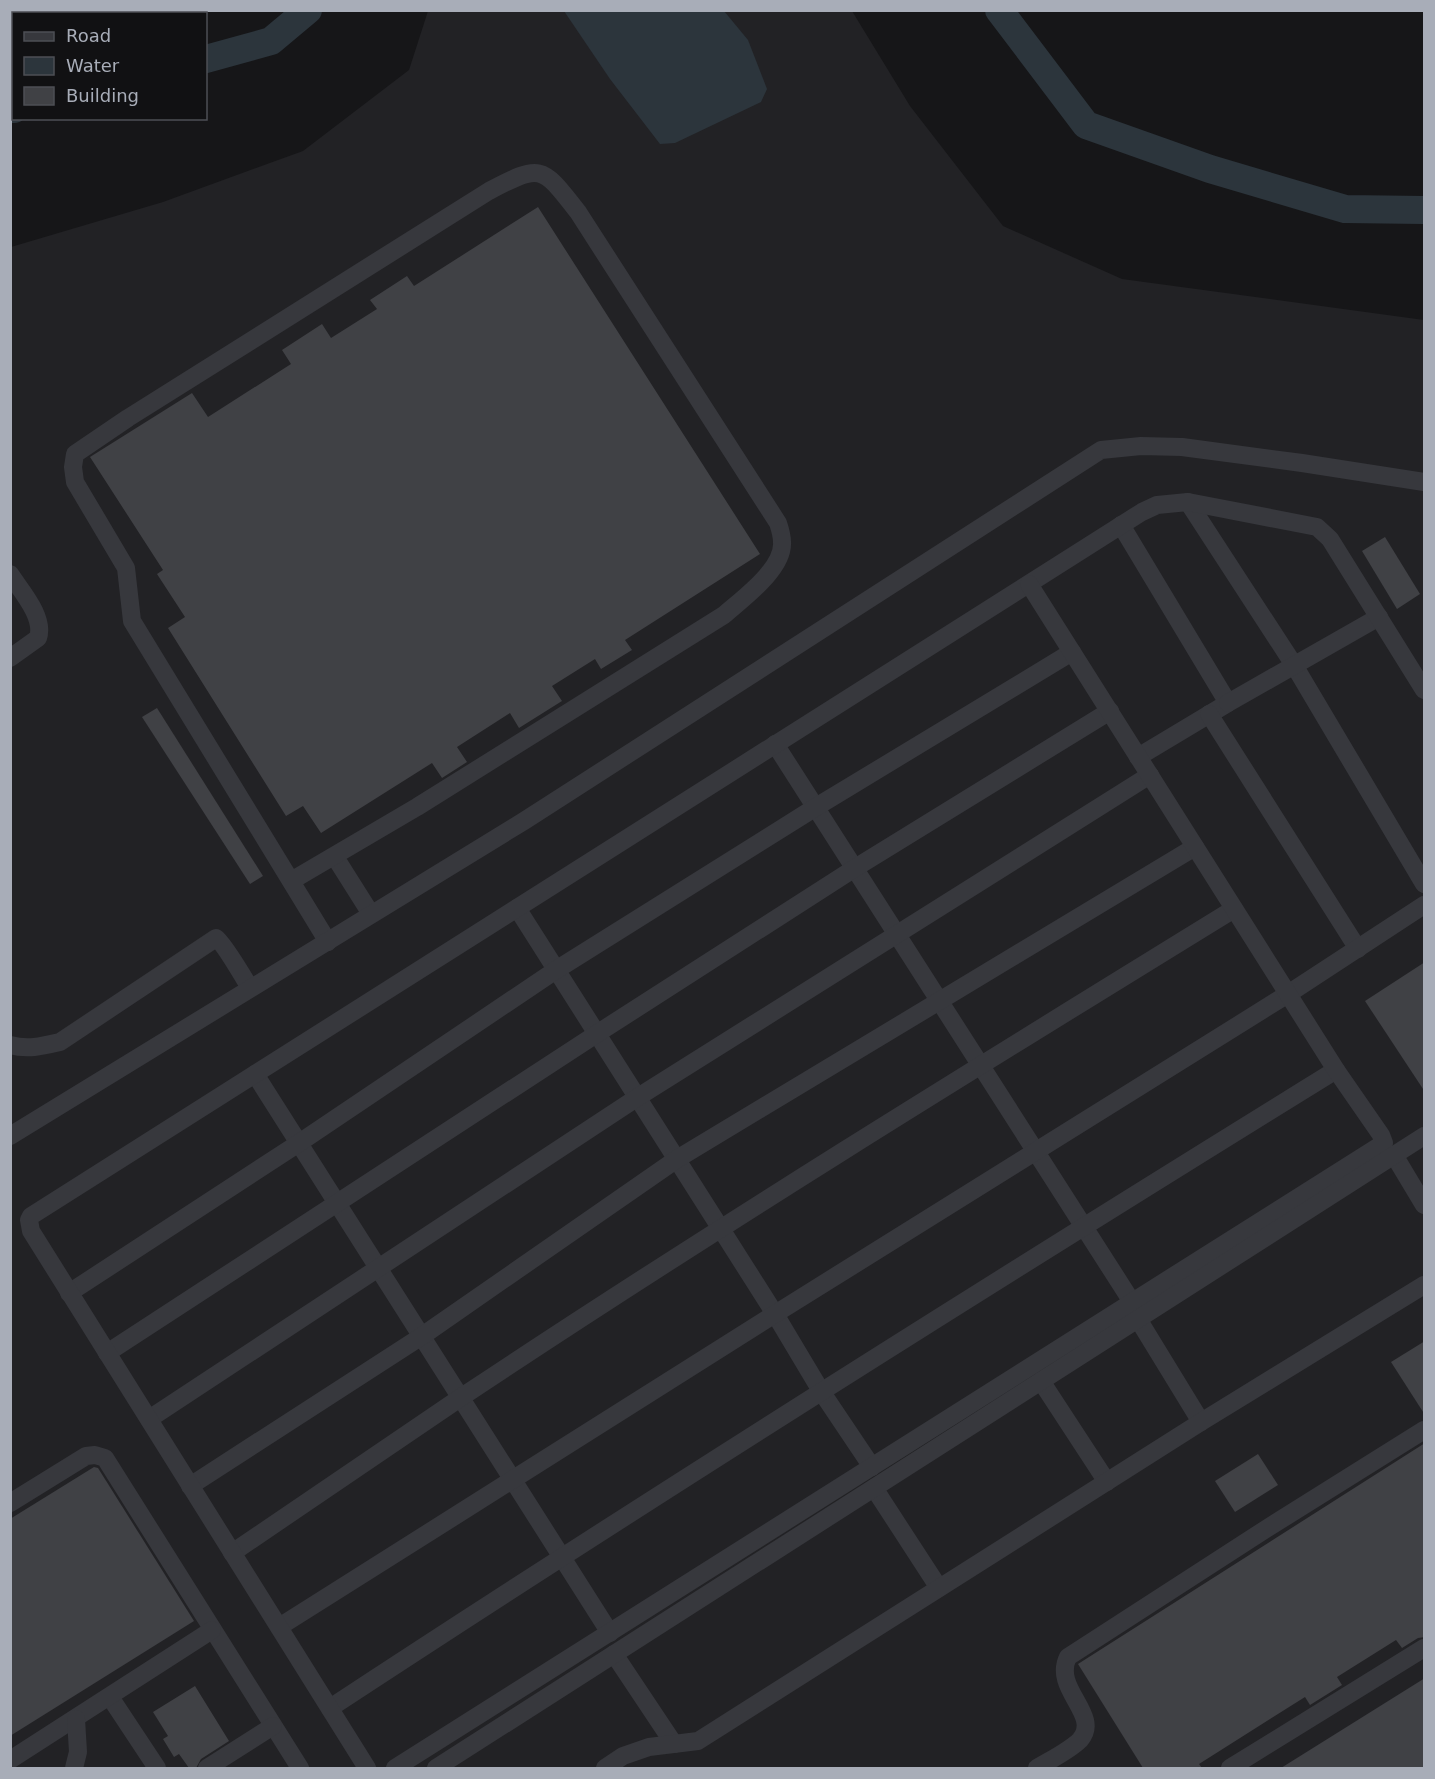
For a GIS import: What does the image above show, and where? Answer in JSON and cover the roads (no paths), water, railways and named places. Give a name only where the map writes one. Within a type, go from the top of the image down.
[{"type":"lane","points":[[291,881],[334,857],[724,615],[757,586],[775,565],[783,544],[778,523],[578,212],[554,181],[542,174],[534,173],[516,177],[489,191],[128,418],[75,454],[73,467],[75,482],[126,568],[132,621],[328,942]]},
{"type":"lane","points":[[10,1136],[534,814],[1101,450],[1141,446],[1182,447],[1425,482]]},
{"type":"lane","points":[[1188,502],[1294,665],[1425,884]]},
{"type":"lane","points":[[367,1768],[31,1231],[29,1220],[31,1216],[1120,525],[1158,505],[1188,502],[1317,526],[1330,539],[1425,690]]},
{"type":"lane","points":[[1120,525],[1228,703]]},
{"type":"lane","points":[[10,574],[35,614],[40,626],[40,634],[31,645],[10,658]]},
{"type":"lane","points":[[436,1768],[1041,1381],[1135,1311],[1383,1145],[1381,1135],[1336,1070],[1029,584]]},
{"type":"lane","points":[[1138,757],[1379,617]]},
{"type":"lane","points":[[69,1293],[299,1143],[556,969],[816,807],[1072,652]]},
{"type":"lane","points":[[107,1353],[855,868],[1110,711]]},
{"type":"lane","points":[[1209,714],[1358,949]]},
{"type":"lane","points":[[775,744],[1083,1226],[1201,1422]]},
{"type":"lane","points":[[149,1419],[638,1097],[1150,775]]},
{"type":"lane","points":[[190,1486],[422,1336],[677,1159],[1195,847]]},
{"type":"lane","points":[[334,857],[372,914]]},
{"type":"lane","points":[[279,1628],[775,1314],[1288,994],[1425,905]]},
{"type":"lane","points":[[517,908],[775,1314],[821,1391],[872,1467]]},
{"type":"lane","points":[[232,1553],[460,1398],[720,1230],[980,1065],[1234,909]]},
{"type":"lane","points":[[10,1045],[21,1048],[38,1047],[60,1041],[216,938],[224,945],[231,961],[250,988]]},
{"type":"lane","points":[[330,1708],[561,1556],[821,1391],[1336,1070]]},
{"type":"lane","points":[[255,1074],[610,1633]]},
{"type":"lane","points":[[395,1768],[872,1467],[1425,1136]]},
{"type":"lane","points":[[1394,1155],[1425,1205]]},
{"type":"lane","points":[[605,1768],[623,1756],[639,1750],[698,1741],[1201,1422],[1425,1286]]},
{"type":"lane","points":[[1041,1381],[1107,1482]]},
{"type":"lane","points":[[1037,1768],[1079,1741],[1085,1730],[1084,1714],[1065,1680],[1064,1672],[1068,1657],[1425,1430]]},
{"type":"lane","points":[[10,1503],[86,1456],[95,1455],[105,1458],[300,1768]]},
{"type":"lane","points":[[874,1488],[939,1588]]},
{"type":"lane","points":[[10,1760],[212,1630]]},
{"type":"lane","points":[[1230,1768],[1425,1648]]},
{"type":"lane","points":[[614,1654],[674,1744]]},
{"type":"lane","points":[[110,1696],[157,1768]]},
{"type":"lane","points":[[74,1768],[78,1752],[75,1719]]},
{"type":"lane","points":[[207,1768],[273,1726]]},
{"type":"water","points":[[564,11],[724,11],[748,40],[767,89],[761,102],[675,143],[660,144],[610,79]]},
{"type":"waterway","points":[[207,59],[271,41],[308,10]]},
{"type":"waterway","points":[[999,10],[1086,125],[1210,169],[1345,209],[1424,210]]}]
